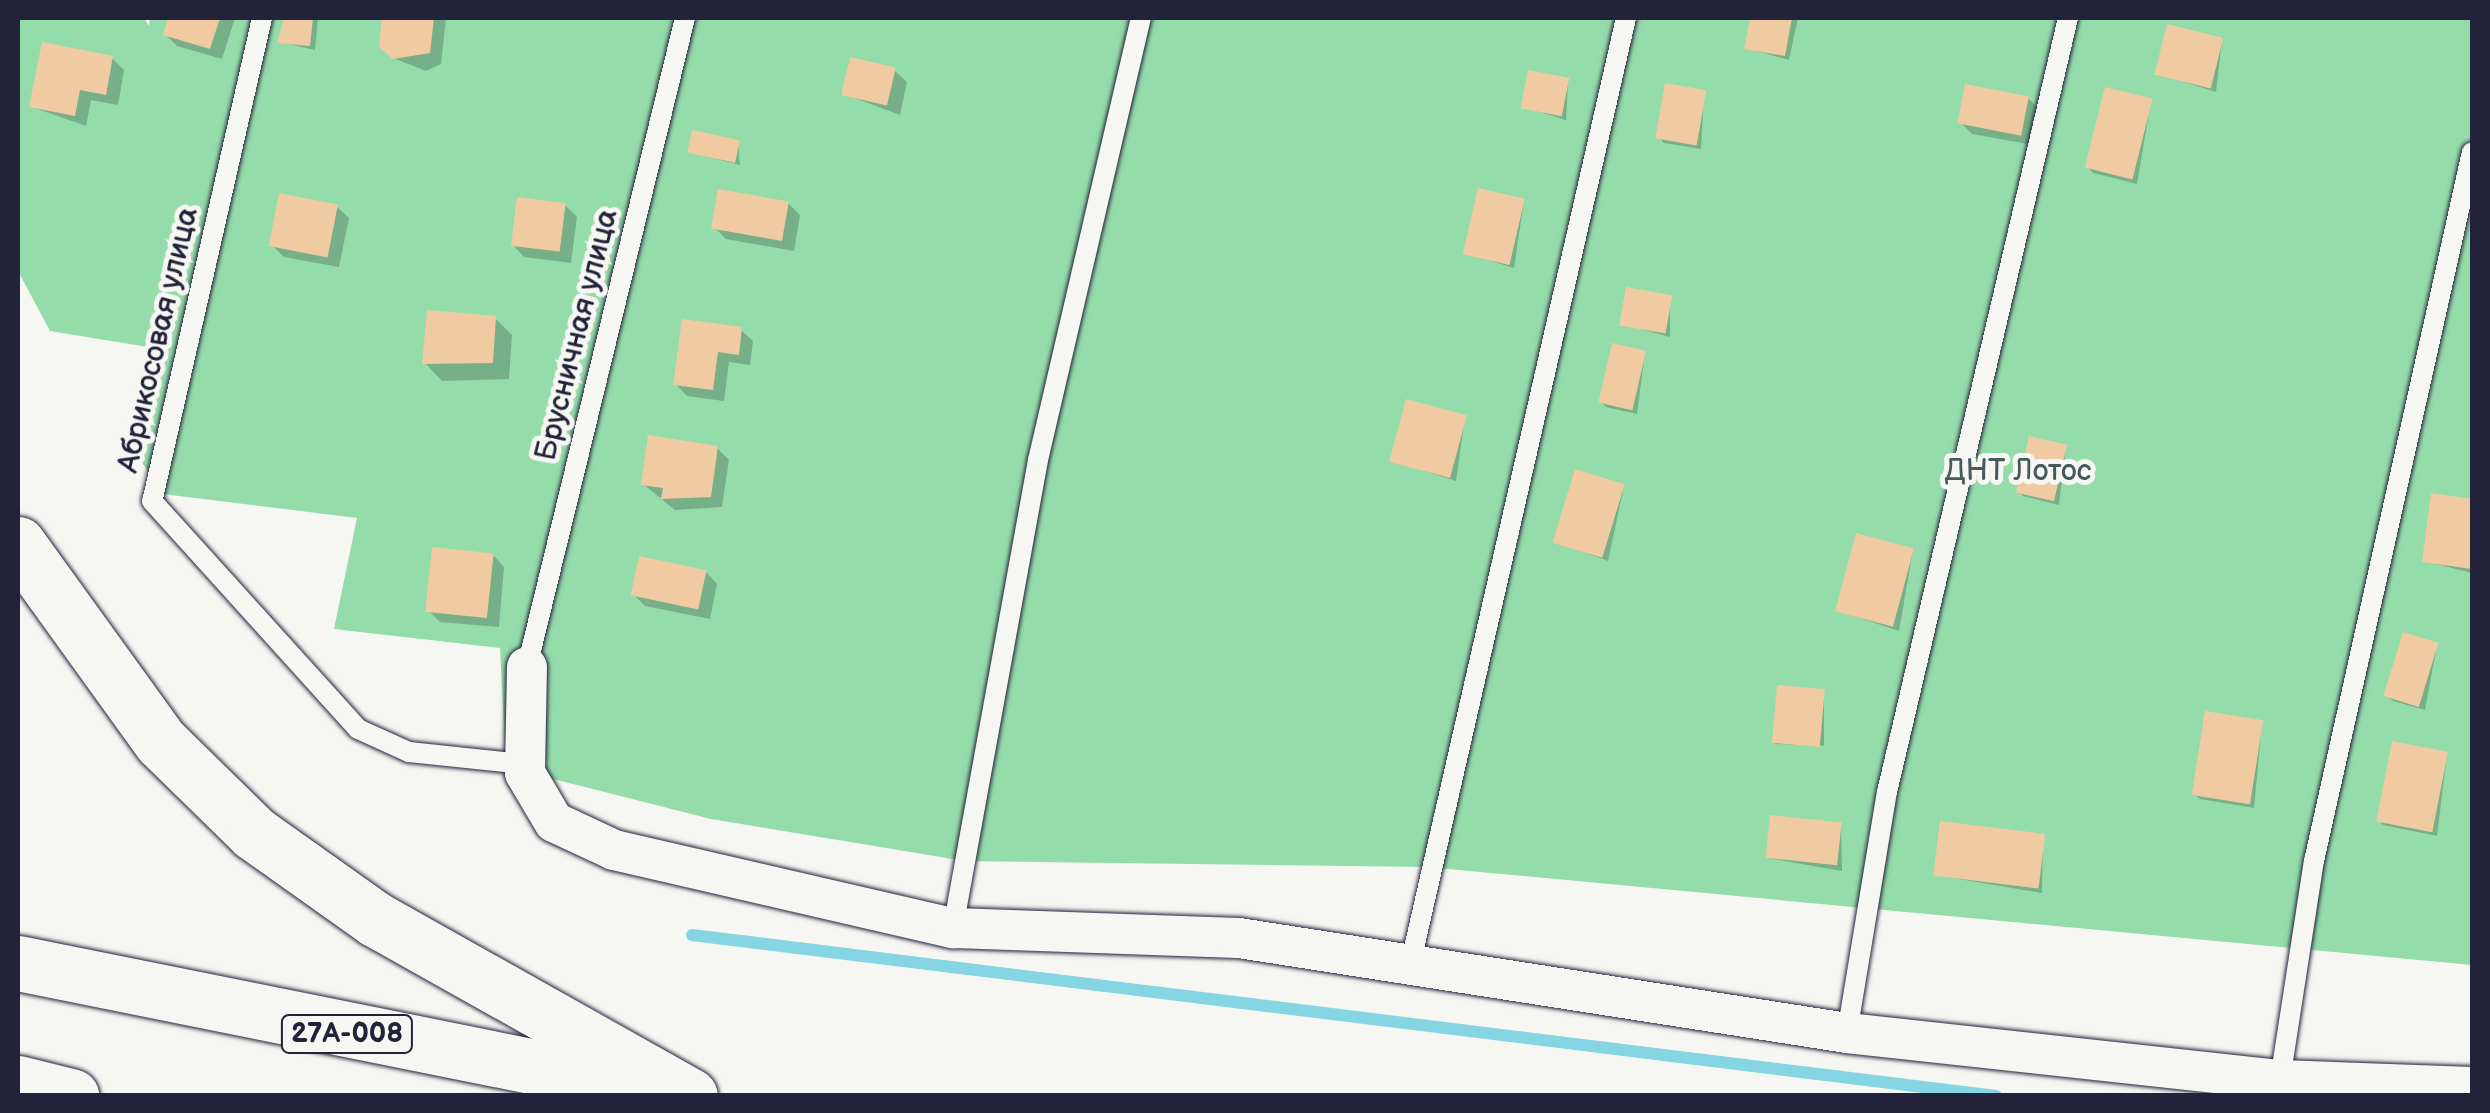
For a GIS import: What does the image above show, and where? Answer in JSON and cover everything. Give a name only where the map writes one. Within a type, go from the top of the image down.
[{"type":"highway","points":[[18,544],[161,742],[254,833],[374,920],[690,1096]]},
{"type":"highway","name":"27А-008","points":[[18,963],[678,1096]]},
{"type":"highway","points":[[18,1083],[71,1096]]},
{"type":"street","points":[[527,667],[524,764],[554,822],[581,837],[954,928],[1240,938],[1409,970],[1847,1033],[2280,1080],[2472,1086]]},
{"type":"lane","name":"Абрикосовая улица","points":[[262,18],[152,501],[358,729],[409,752],[524,764]]},
{"type":"lane","name":"Брусничная улица","points":[[527,667],[685,18]]},
{"type":"lane","points":[[954,928],[1038,460],[1141,18]]},
{"type":"lane","points":[[1409,970],[1626,18]]},
{"type":"lane","points":[[1847,1033],[1887,792],[2068,18]]},
{"type":"lane","points":[[2280,1080],[2314,861],[2472,152]]},
{"type":"green space","name":"ДНТ Лотос","points":[[18,18],[144,18],[149,26],[150,18],[2472,18],[2472,965],[1427,867],[965,861],[711,819],[506,767],[500,648],[334,629],[357,518],[163,494],[133,449],[154,348],[50,331],[18,271]]},
{"type":"building","points":[[168,18],[220,18],[210,49],[163,35]]},
{"type":"building","points":[[284,18],[313,18],[310,46],[277,43]]},
{"type":"building","points":[[382,18],[434,18],[430,53],[393,59],[379,47]]},
{"type":"building","points":[[1750,18],[1792,18],[1785,56],[1744,49]]},
{"type":"building","points":[[2167,24],[2223,38],[2211,88],[2154,74]]},
{"type":"building","points":[[42,42],[113,56],[106,95],[80,90],[75,116],[29,107]]},
{"type":"building","points":[[850,57],[896,68],[887,106],[841,95]]},
{"type":"building","points":[[1528,70],[1569,78],[1562,116],[1521,108]]},
{"type":"building","points":[[1665,83],[1706,90],[1697,145],[1655,138]]},
{"type":"building","points":[[1965,84],[2029,96],[2021,136],[1957,123]]},
{"type":"building","points":[[2105,87],[2153,99],[2132,179],[2085,168]]},
{"type":"building","points":[[692,130],[740,140],[735,163],[687,152]]},
{"type":"building","points":[[1478,188],[1525,199],[1509,265],[1463,254]]},
{"type":"building","points":[[718,189],[789,202],[782,241],[711,228]]},
{"type":"building","points":[[279,193],[338,204],[328,257],[269,246]]},
{"type":"building","points":[[517,197],[566,203],[560,252],[511,246]]},
{"type":"building","points":[[1626,287],[1672,295],[1666,334],[1619,325]]},
{"type":"building","points":[[427,310],[496,316],[493,363],[422,364]]},
{"type":"building","points":[[682,319],[742,327],[739,355],[718,352],[713,390],[673,385]]},
{"type":"building","points":[[1612,343],[1646,351],[1632,410],[1598,402]]},
{"type":"building","points":[[1406,399],[1467,415],[1450,478],[1389,462]]},
{"type":"building","points":[[648,435],[718,446],[711,497],[661,499],[663,488],[641,485]]},
{"type":"building","points":[[2029,436],[2067,445],[2054,501],[2016,493]]},
{"type":"building","points":[[1575,469],[1625,484],[1602,558],[1552,543]]},
{"type":"building","points":[[2431,493],[2472,499],[2472,569],[2422,562]]},
{"type":"building","points":[[1856,533],[1914,549],[1893,627],[1835,611]]},
{"type":"building","points":[[432,547],[494,553],[487,618],[425,612]]},
{"type":"building","points":[[639,556],[706,570],[698,609],[631,595]]},
{"type":"building","points":[[2403,632],[2438,643],[2419,707],[2383,696]]},
{"type":"building","points":[[1777,685],[1825,689],[1820,747],[1772,743]]},
{"type":"building","points":[[2205,711],[2263,720],[2250,804],[2192,795]]},
{"type":"building","points":[[2392,741],[2448,752],[2432,832],[2376,821]]},
{"type":"building","points":[[1770,815],[1842,823],[1837,865],[1766,858]]},
{"type":"building","points":[[1940,821],[2045,834],[2039,889],[1933,876]]},
{"type":"waterway","points":[[692,935],[1996,1096]]}]
